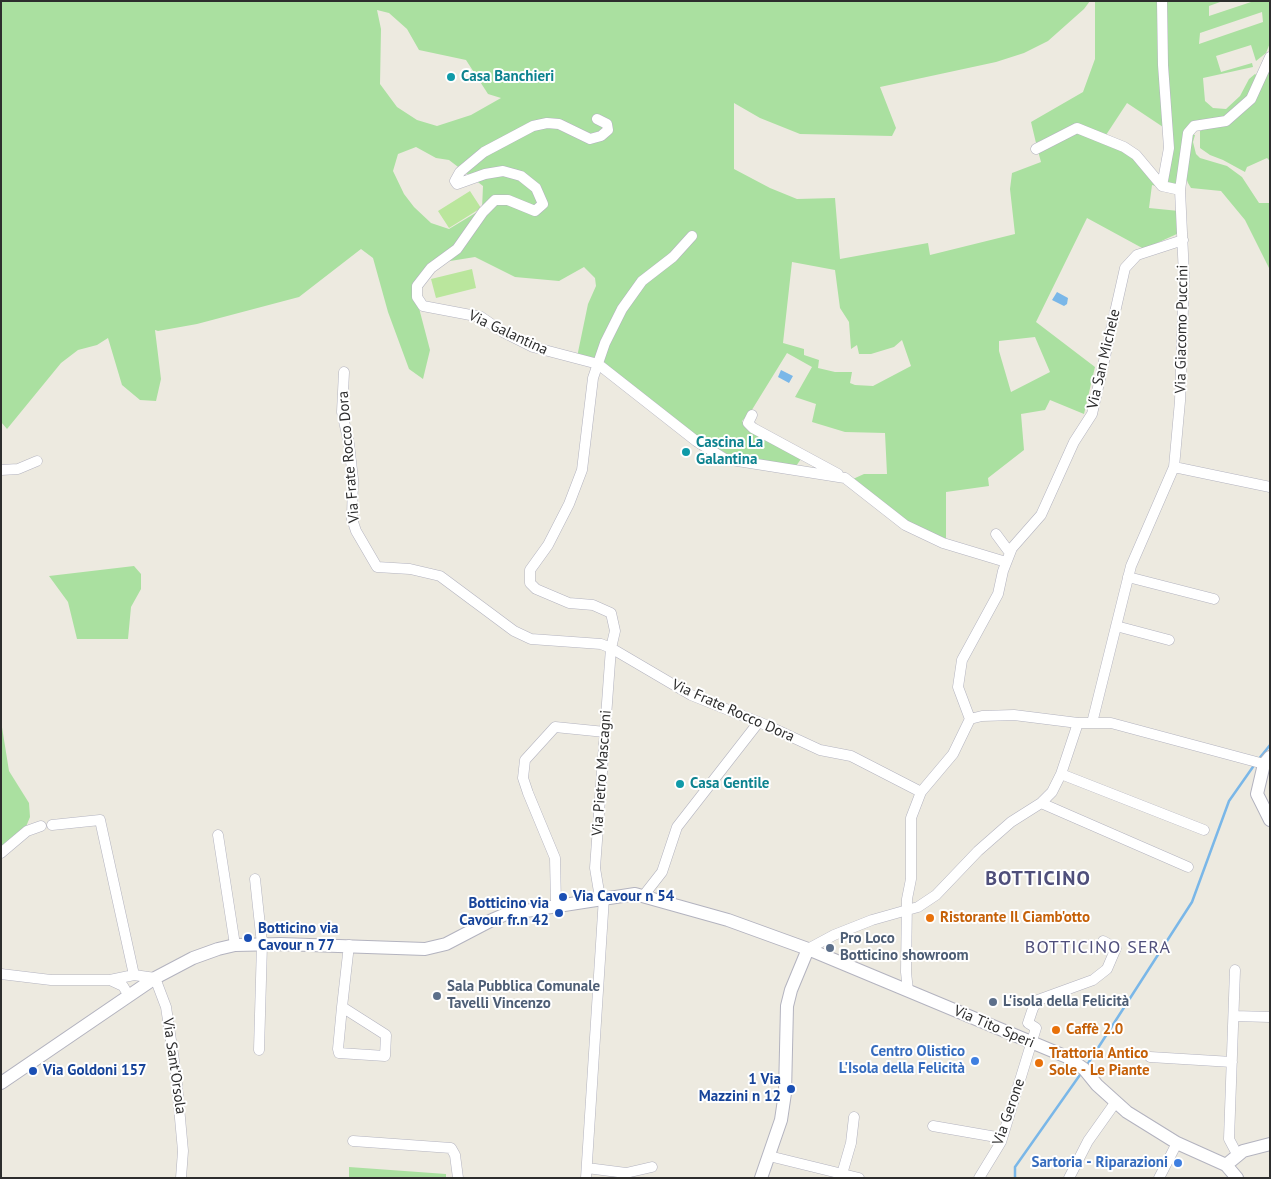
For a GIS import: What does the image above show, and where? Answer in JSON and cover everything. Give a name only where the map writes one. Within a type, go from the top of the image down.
[{"type":"street","points":[[1162,1],[1163,65],[1169,148],[1162,186]]},
{"type":"street","name":"Via Giacomo Puccini","points":[[1092,723],[1128,578],[1174,467],[1181,378],[1184,276],[1180,190],[1188,133],[1194,126],[1226,121],[1245,104],[1256,92],[1270,57]]},
{"type":"street","name":"Via Galantina","points":[[597,119],[607,124],[608,130],[601,136],[590,139],[559,124],[533,126],[484,152],[460,172],[455,181],[457,184],[486,174],[503,171],[521,176],[536,188],[542,204],[535,211],[508,200],[495,200],[483,212],[458,249],[431,268],[416,286],[416,296],[422,306],[482,318],[533,347],[598,364],[696,441],[725,459],[845,478]]},
{"type":"street","points":[[1036,149],[1077,128],[1124,147],[1136,155],[1162,186],[1180,190]]},
{"type":"street","points":[[598,364],[622,309],[642,281],[673,256],[692,236]]},
{"type":"street","name":"Via San Michele","points":[[970,719],[958,687],[962,660],[998,594],[1008,558],[1042,515],[1074,442],[1092,414],[1125,268],[1137,255],[1183,240]]},
{"type":"street","name":"Via Pietro Mascagni","points":[[587,1173],[602,898],[595,868],[612,648],[616,631],[611,613],[593,605],[569,604],[542,593],[530,583],[530,570],[548,545],[566,510],[582,470],[592,386],[598,364]]},
{"type":"street","name":"Via Frate Rocco Dora","points":[[344,372],[342,412],[350,444],[353,479],[352,519],[356,531],[376,566],[410,569],[440,576],[499,622],[531,639],[601,644],[612,648],[691,695],[820,750],[851,756],[921,792]]},
{"type":"street","name":"Via Galantina","points":[[752,415],[748,423],[753,428],[845,478],[905,525],[943,543],[1008,558]]},
{"type":"street","points":[[1,470],[18,469],[37,460]]},
{"type":"street","points":[[1174,467],[1270,487]]},
{"type":"street","points":[[996,534],[1008,558]]},
{"type":"street","points":[[1128,578],[1214,599]]},
{"type":"street","points":[[1116,626],[1169,640]]},
{"type":"street","points":[[908,991],[906,972],[911,878],[910,818],[921,792],[953,754],[970,719],[982,716],[1014,715],[1078,723],[1120,724],[1249,761],[1265,762],[1257,785],[1270,820]]},
{"type":"street","points":[[644,895],[662,872],[677,827],[758,723]]},
{"type":"street","points":[[761,1178],[781,1120],[785,1093],[787,1006],[791,990],[808,949],[834,935],[872,920],[918,907],[936,895],[978,851],[1011,822],[1041,803],[1052,792],[1061,774],[1078,723]]},
{"type":"street","points":[[556,905],[555,858],[523,778],[525,760],[555,727],[605,732]]},
{"type":"street","points":[[1061,774],[1204,830]]},
{"type":"street","points":[[1041,803],[1188,867]]},
{"type":"street","points":[[1,853],[27,831],[46,825],[100,820],[134,975]]},
{"type":"street","points":[[218,835],[235,945]]},
{"type":"street","points":[[255,880],[262,944],[260,1050]]},
{"type":"street","name":"Via Tito Speri","points":[[1,1083],[155,978],[193,958],[235,945],[262,944],[425,949],[460,939],[506,914],[622,894],[644,895],[728,920],[808,949],[1076,1063],[1115,1103],[1177,1143],[1232,1171]]},
{"type":"street","points":[[1032,1043],[1036,1028],[1028,1024],[1038,1000],[1093,980],[1107,969],[1116,948],[1103,941]]},
{"type":"street","points":[[342,1007],[386,1035],[388,1039],[385,1056],[339,1053],[342,1007],[349,946]]},
{"type":"street","points":[[1235,970],[1229,1139],[1238,1156]]},
{"type":"street","points":[[1,974],[51,980],[110,980],[134,975],[155,978]]},
{"type":"street","name":"Via Sant'Orsola","points":[[155,978],[166,1007],[176,1074],[181,1118],[182,1178]]},
{"type":"street","points":[[110,980],[123,986],[129,996]]},
{"type":"street","points":[[1234,1016],[1270,1017]]},
{"type":"street","name":"Via Gerone","points":[[979,1178],[982,1176],[1002,1138],[1032,1043]]},
{"type":"street","points":[[1150,1058],[1232,1062]]},
{"type":"street","points":[[1069,1178],[1088,1141],[1115,1103]]},
{"type":"street","points":[[842,1174],[851,1143],[854,1117]]},
{"type":"street","points":[[933,1126],[1002,1138]]},
{"type":"street","points":[[353,1141],[452,1148],[455,1155],[458,1178]]},
{"type":"street","points":[[1159,1178],[1177,1143]]},
{"type":"street","points":[[1232,1171],[1238,1156],[1250,1149],[1270,1144]]},
{"type":"street","points":[[1232,1171],[1250,1149]]},
{"type":"street","points":[[769,1156],[860,1178]]},
{"type":"street","points":[[587,1173],[626,1173],[652,1166]]},
{"type":"green space","points":[[1,1],[1090,1],[1084,9],[1048,41],[1024,53],[996,62],[880,87],[896,128],[892,136],[800,134],[760,118],[734,103],[734,169],[770,188],[797,199],[835,198],[840,259],[928,243],[930,255],[1015,234],[1010,189],[1012,173],[1041,162],[1038,151],[1077,133],[1089,134],[1133,157],[1160,187],[1152,185],[1149,208],[1179,211],[1179,233],[1144,249],[1087,218],[1036,322],[1095,367],[1084,414],[1050,400],[1045,410],[1021,414],[1024,450],[988,478],[989,486],[946,492],[946,541],[906,521],[853,479],[864,474],[887,474],[885,433],[845,432],[812,422],[816,404],[795,397],[812,367],[787,353],[750,413],[742,421],[746,428],[803,456],[794,469],[727,454],[697,436],[604,364],[577,357],[588,304],[596,286],[595,278],[584,267],[559,281],[515,277],[475,257],[444,262],[423,275],[419,308],[430,350],[423,379],[409,369],[388,312],[373,258],[361,249],[299,297],[197,324],[155,330],[161,379],[156,401],[140,400],[122,385],[108,338],[97,345],[78,350],[61,363],[7,429],[1,422]],"holes":[[[377,10],[389,13],[407,29],[419,50],[466,60],[488,94],[501,98],[471,115],[437,126],[417,120],[397,107],[380,84],[381,29]],[[416,147],[436,158],[449,160],[483,186],[482,209],[449,229],[431,223],[414,207],[404,194],[393,171],[398,154]],[[792,262],[835,270],[840,308],[849,322],[851,349],[857,345],[859,354],[871,354],[894,347],[902,340],[911,366],[873,386],[855,385],[850,383],[852,372],[835,372],[818,368],[819,360],[804,355],[804,349],[783,343]],[[1035,337],[1050,372],[1011,392],[999,351],[999,341]]]},
{"type":"green space","points":[[1095,1],[1223,1],[1209,6],[1209,16],[1254,1],[1270,1],[1270,43],[1266,53],[1256,61],[1251,45],[1216,56],[1221,72],[1252,63],[1253,67],[1203,78],[1205,101],[1213,108],[1226,109],[1240,96],[1249,79],[1255,74],[1259,77],[1270,65],[1270,161],[1267,158],[1247,167],[1245,172],[1210,155],[1200,148],[1200,131],[1210,126],[1193,122],[1175,187],[1164,185],[1166,150],[1163,127],[1127,103],[1106,135],[1077,124],[1036,143],[1031,122],[1083,92],[1095,59]],"holes":[[[1262,12],[1263,22],[1199,44],[1200,33]]]},
{"type":"green space","points":[[1192,134],[1195,135],[1193,142],[1196,154],[1200,158],[1227,166],[1242,177],[1259,203],[1270,203],[1270,270],[1245,220],[1221,191],[1191,188],[1188,183],[1185,175]]},
{"type":"green space","points":[[470,191],[481,208],[449,228],[438,211]]},
{"type":"green space","points":[[472,269],[476,288],[436,298],[431,279]]},
{"type":"green space","points":[[134,566],[141,574],[141,589],[131,607],[128,639],[77,639],[68,602],[49,576]]},
{"type":"green space","points":[[1,721],[9,771],[29,803],[30,817],[25,829],[1,848]]},
{"type":"green space","points":[[349,1167],[446,1174],[446,1178],[349,1178]]},
{"type":"water","points":[[1057,292],[1068,298],[1067,304],[1064,306],[1052,300]]},
{"type":"water","points":[[781,370],[793,376],[789,383],[778,377]]},
{"type":"waterway","points":[[1258,760],[1270,745]]},
{"type":"waterway","points":[[1087,1065],[1192,902],[1229,801],[1255,764]]},
{"type":"waterway","points":[[1015,1178],[1015,1167],[1082,1072]]},
{"type":"place","name":"Casa Banchieri","points":[[451,77]]},
{"type":"place","name":"Cascina La Galantina","points":[[686,452]]},
{"type":"place","name":"Casa Gentile","points":[[680,784]]},
{"type":"place","name":"Via Cavour n 54","points":[[563,897]]},
{"type":"place","name":"Botticino via Cavour fr.n 42","points":[[559,913]]},
{"type":"place","name":"Ristorante Il Ciamb'otto","points":[[930,918]]},
{"type":"place","name":"Botticino via Cavour n 77","points":[[248,938]]},
{"type":"place","name":"Pro Loco Botticino showroom","points":[[830,948]]},
{"type":"place","name":"Sala Pubblica Comunale Tavelli Vincenzo","points":[[437,996]]},
{"type":"place","name":"L'isola della Felicità","points":[[993,1002]]},
{"type":"place","name":"Caffè 2.0","points":[[1056,1030]]},
{"type":"place","name":"Centro Olistico L'Isola della Felicità","points":[[975,1061]]},
{"type":"place","name":"Trattoria Antico Sole - Le Piante","points":[[1039,1063]]},
{"type":"place","name":"Via Goldoni 157","points":[[33,1071]]},
{"type":"place","name":"1 Via Mazzini n 12","points":[[791,1089]]},
{"type":"place","name":"Sartoria - Riparazioni","points":[[1178,1163]]},
{"type":"district","name":"BOTTICINO","points":[[1038,879]]},
{"type":"district","name":"BOTTICINO SERA","points":[[1098,948]]}]
